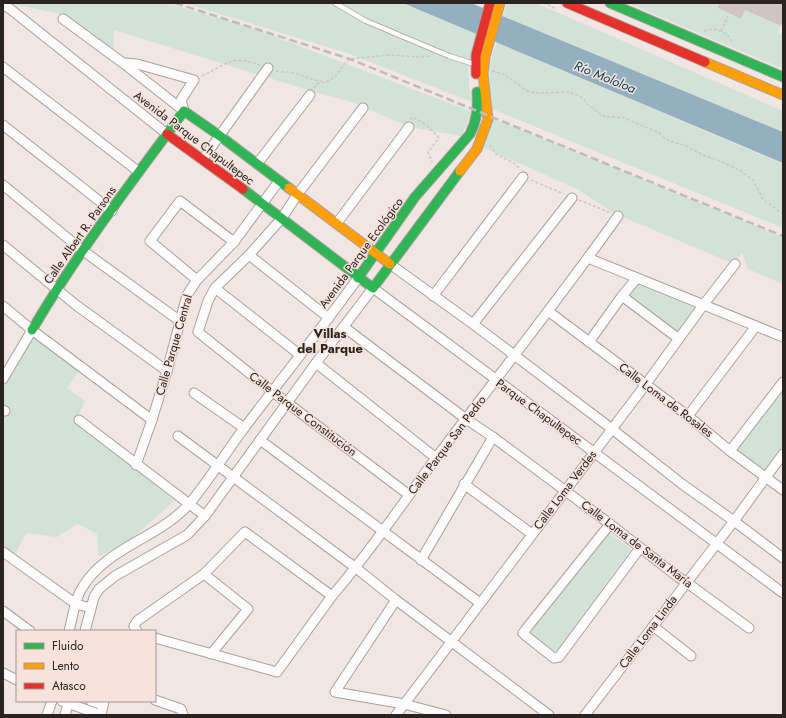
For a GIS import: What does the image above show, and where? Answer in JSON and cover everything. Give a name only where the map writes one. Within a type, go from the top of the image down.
[{"type":"street","name":"Avenida Parque Ecológico","points":[[69,630],[81,588],[99,567],[126,548],[166,525],[189,504],[218,467],[244,428],[330,318],[374,253],[436,172],[469,137],[474,127],[478,111],[480,61],[490,3]]},
{"type":"street","name":"Avenida Parque Ecológico","points":[[85,630],[94,597],[99,589],[115,576],[187,535],[205,516],[287,402],[477,149],[488,119],[480,61],[500,3]]},
{"type":"street","points":[[567,3],[783,95]]},
{"type":"street","points":[[610,3],[783,77]]},
{"type":"street","name":"Avenida Parque Chapultepec","points":[[4,6],[167,134],[282,218],[372,288]]},
{"type":"street","name":"Avenida Parque Chapultepec","points":[[63,19],[390,264]]},
{"type":"street","points":[[123,63],[137,64],[194,80],[181,100],[184,111]]},
{"type":"street","points":[[3,67],[139,172]]},
{"type":"street","points":[[203,159],[268,68]]},
{"type":"street","points":[[257,164],[310,94]]},
{"type":"street","name":"Calle Parque Central","points":[[198,332],[208,301],[215,288],[249,255],[282,218],[297,195],[363,108]]},
{"type":"street","name":"Calle Albert R. Parsons","points":[[3,379],[6,368],[32,330],[56,289],[82,250],[184,111]]},
{"type":"street","points":[[3,125],[112,211]]},
{"type":"street","points":[[337,223],[409,127]]},
{"type":"street","points":[[469,137],[480,144]]},
{"type":"street","points":[[433,296],[523,177]]},
{"type":"street","name":"Calle Parque Central","points":[[136,465],[167,371],[187,295],[197,280],[234,242],[279,181]]},
{"type":"street","points":[[3,185],[82,250],[180,321]]},
{"type":"street","points":[[473,324],[572,198]]},
{"type":"street","points":[[197,280],[150,241],[180,201],[234,242]]},
{"type":"street","name":"Calle Parque San Pedro","points":[[211,654],[277,672],[332,596],[356,568],[436,458],[497,380],[618,216]]},
{"type":"street","points":[[3,245],[56,289],[167,371]]},
{"type":"street","points":[[249,255],[330,318]]},
{"type":"street","points":[[588,258],[783,337]]},
{"type":"street","points":[[390,264],[473,324],[612,428],[682,484],[734,520],[783,558]]},
{"type":"street","name":"Calle Loma Verdes","points":[[396,715],[735,264]]},
{"type":"street","points":[[589,342],[637,278]]},
{"type":"street","points":[[215,288],[300,355]]},
{"type":"street","name":"Parque Chapultepec","points":[[372,288],[783,593]]},
{"type":"street","points":[[622,296],[679,339]]},
{"type":"street","points":[[3,306],[32,330],[152,420]]},
{"type":"street","name":"Calle Loma de Rosales","points":[[548,311],[646,384],[730,451],[783,490]]},
{"type":"street","points":[[688,416],[756,326]]},
{"type":"street","name":"Calle Loma de Santa María","points":[[344,327],[466,419],[565,490],[678,577],[749,628]]},
{"type":"street","name":"Calle Parque Constitución","points":[[198,332],[273,392],[409,495]]},
{"type":"street","points":[[316,363],[436,458]]},
{"type":"street","points":[[730,451],[783,382]]},
{"type":"street","points":[[194,392],[244,428]]},
{"type":"street","points":[[79,420],[136,465],[205,516]]},
{"type":"street","points":[[178,436],[356,568],[396,600],[549,715]]},
{"type":"street","points":[[421,560],[464,484],[493,437]]},
{"type":"street","points":[[260,440],[480,603]]},
{"type":"street","name":"Calle Loma Linda","points":[[585,715],[783,454]]},
{"type":"street","points":[[464,484],[532,534]]},
{"type":"street","points":[[610,524],[526,629],[524,633],[526,636],[554,658],[559,657],[640,548]]},
{"type":"street","points":[[136,630],[134,626],[138,621],[204,574],[245,532],[332,596]]},
{"type":"street","points":[[3,552],[76,604],[91,608]]},
{"type":"street","points":[[156,638],[211,654],[248,609],[204,574]]},
{"type":"street","points":[[396,600],[336,692],[404,704],[446,715]]},
{"type":"street","points":[[3,611],[29,630]]},
{"type":"street","points":[[652,626],[691,656]]},
{"type":"street","points":[[156,700],[181,709],[183,715]]},
{"type":"street","points":[[47,715],[52,702]]},
{"type":"street","points":[[65,715],[66,702],[101,715],[104,703]]},
{"type":"lane","points":[[334,3],[366,21],[449,56],[480,61]]},
{"type":"path","points":[[721,31],[728,16]]},
{"type":"path","points":[[310,94],[316,84],[323,81],[331,81],[337,75],[345,62],[350,59],[388,54],[419,57],[435,55]]},
{"type":"path","points":[[480,61],[504,74],[530,92],[569,92],[583,98],[587,104],[602,116],[617,116],[632,120],[659,133],[670,142],[684,145],[703,155],[742,171],[753,180],[763,199],[783,214]]},
{"type":"path","points":[[409,127],[412,117],[430,127],[439,138],[428,152],[436,172]]},
{"type":"path","points":[[483,134],[496,154],[514,163],[522,172],[523,177],[618,216]]},
{"type":"green space","points":[[6,3],[167,3],[252,28],[473,112],[461,136],[409,127],[352,102],[321,94],[114,30],[113,56],[57,13]]},
{"type":"green space","points":[[184,3],[403,3],[477,34],[468,69],[472,102],[347,53]]},
{"type":"green space","points":[[507,3],[536,3],[783,111],[783,132],[503,16]]},
{"type":"green space","points":[[628,3],[720,3],[718,8],[741,19],[745,10],[781,26],[778,32],[783,35],[783,69]]},
{"type":"green space","points":[[497,42],[783,164],[783,228],[492,109],[490,67]]},
{"type":"green space","points":[[489,117],[783,237],[783,284],[748,269],[742,253],[734,264],[616,214],[575,188],[478,145]]},
{"type":"green space","points":[[639,281],[697,306],[676,334],[626,297]]},
{"type":"green space","points":[[33,335],[79,371],[67,388],[85,401],[76,420],[174,501],[126,544],[99,556],[97,534],[78,524],[57,537],[26,533],[14,556],[3,545],[3,373]]},
{"type":"green space","points":[[783,383],[783,453],[766,475],[732,450]]},
{"type":"green space","points":[[608,532],[631,549],[556,652],[530,632]]},
{"type":"water","name":"Río Mololoa","points":[[403,3],[471,3],[783,132],[783,163]]},
{"type":"building","points":[[720,3],[783,3],[783,21],[781,26],[745,10],[741,19],[718,8]]},
{"type":"railway","points":[[175,3],[350,59],[783,236]]},
{"type":"traffic: fast","points":[[610,3],[783,77]]},
{"type":"traffic: fast","points":[[358,278],[415,197],[470,134],[476,114],[477,92]]},
{"type":"traffic: fast","points":[[32,330],[67,273],[124,192],[184,111],[289,188]]},
{"type":"traffic: fast","points":[[243,189],[373,288],[460,171]]},
{"type":"traffic: slow","points":[[460,171],[477,149],[488,119],[483,74],[485,57],[500,3]]},
{"type":"traffic: slow","points":[[705,62],[783,95]]},
{"type":"traffic: slow","points":[[289,188],[390,264]]},
{"type":"traffic: jam","points":[[476,74],[476,55],[490,3]]},
{"type":"traffic: jam","points":[[567,3],[705,62]]},
{"type":"traffic: jam","points":[[167,134],[243,189]]},
{"type":"district","name":"Villas del Parque","points":[[330,340]]}]
